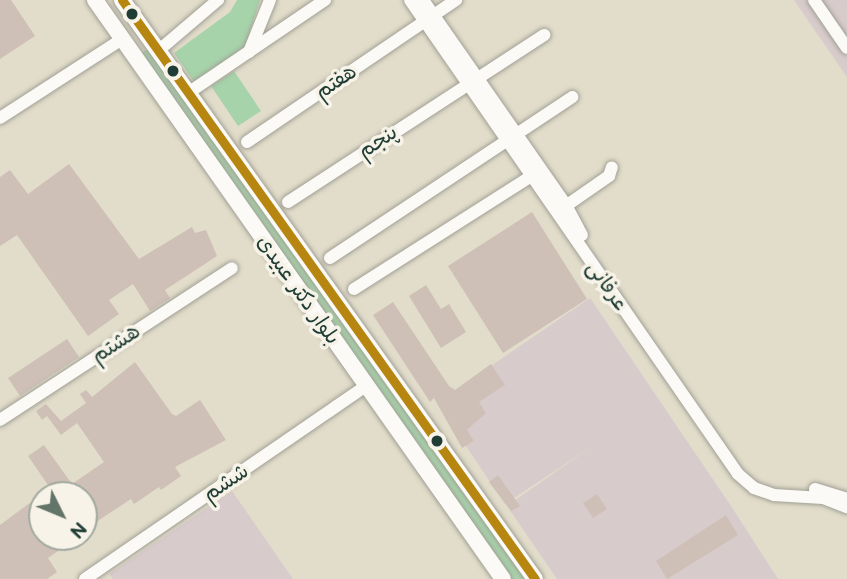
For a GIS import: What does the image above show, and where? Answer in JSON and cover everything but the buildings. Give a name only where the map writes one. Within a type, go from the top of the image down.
[{"type":"main road","name":"بلوار دکتر عبیدی","points":[[95,0],[503,579]]},
{"type":"main road","name":"بلوار دکتر عبیدی","points":[[122,0],[535,579]]},
{"type":"main road","points":[[122,39],[141,27]]},
{"type":"street","points":[[158,51],[218,0]]},
{"type":"street","points":[[250,52],[270,0]]},
{"type":"street","points":[[188,93],[325,0]]},
{"type":"street","name":"عرفانی","points":[[410,0],[430,18],[473,80],[738,474],[754,488],[774,495],[823,498],[847,507]]},
{"type":"street","name":"عرفانی","points":[[424,0],[430,18]]},
{"type":"street","points":[[430,18],[456,0]]},
{"type":"street","points":[[814,0],[847,48]]},
{"type":"street","name":"هفتم","points":[[247,142],[430,18]]},
{"type":"street","points":[[473,80],[544,35]]},
{"type":"street","points":[[0,118],[122,39]]},
{"type":"street","name":"پنجم","points":[[288,202],[473,80]]},
{"type":"street","points":[[330,258],[572,97]]},
{"type":"street","points":[[562,209],[610,176],[612,167]]},
{"type":"street","points":[[354,289],[536,172]]},
{"type":"street","name":"عرفانی","points":[[562,209],[747,477],[761,488],[812,488],[847,499]]},
{"type":"street","name":"هشتم","points":[[0,420],[232,268]]},
{"type":"street","name":"ششم","points":[[85,579],[366,386]]},
{"type":"shaded area","points":[[794,0],[847,0],[847,77]]},
{"type":"shaded area","points":[[590,298],[778,579],[557,579],[507,506],[591,447],[505,504],[437,403]]},
{"type":"shaded area","points":[[232,491],[293,579],[113,579],[109,574]]},
{"type":"green space","points":[[237,0],[260,0],[245,47],[195,83],[174,53],[230,12]]},
{"type":"green space","points":[[149,49],[527,579],[510,579],[141,53]]},
{"type":"green space","points":[[234,71],[261,111],[238,126],[211,86]]},
{"type":"transit line","points":[[122,0],[535,579]]}]
